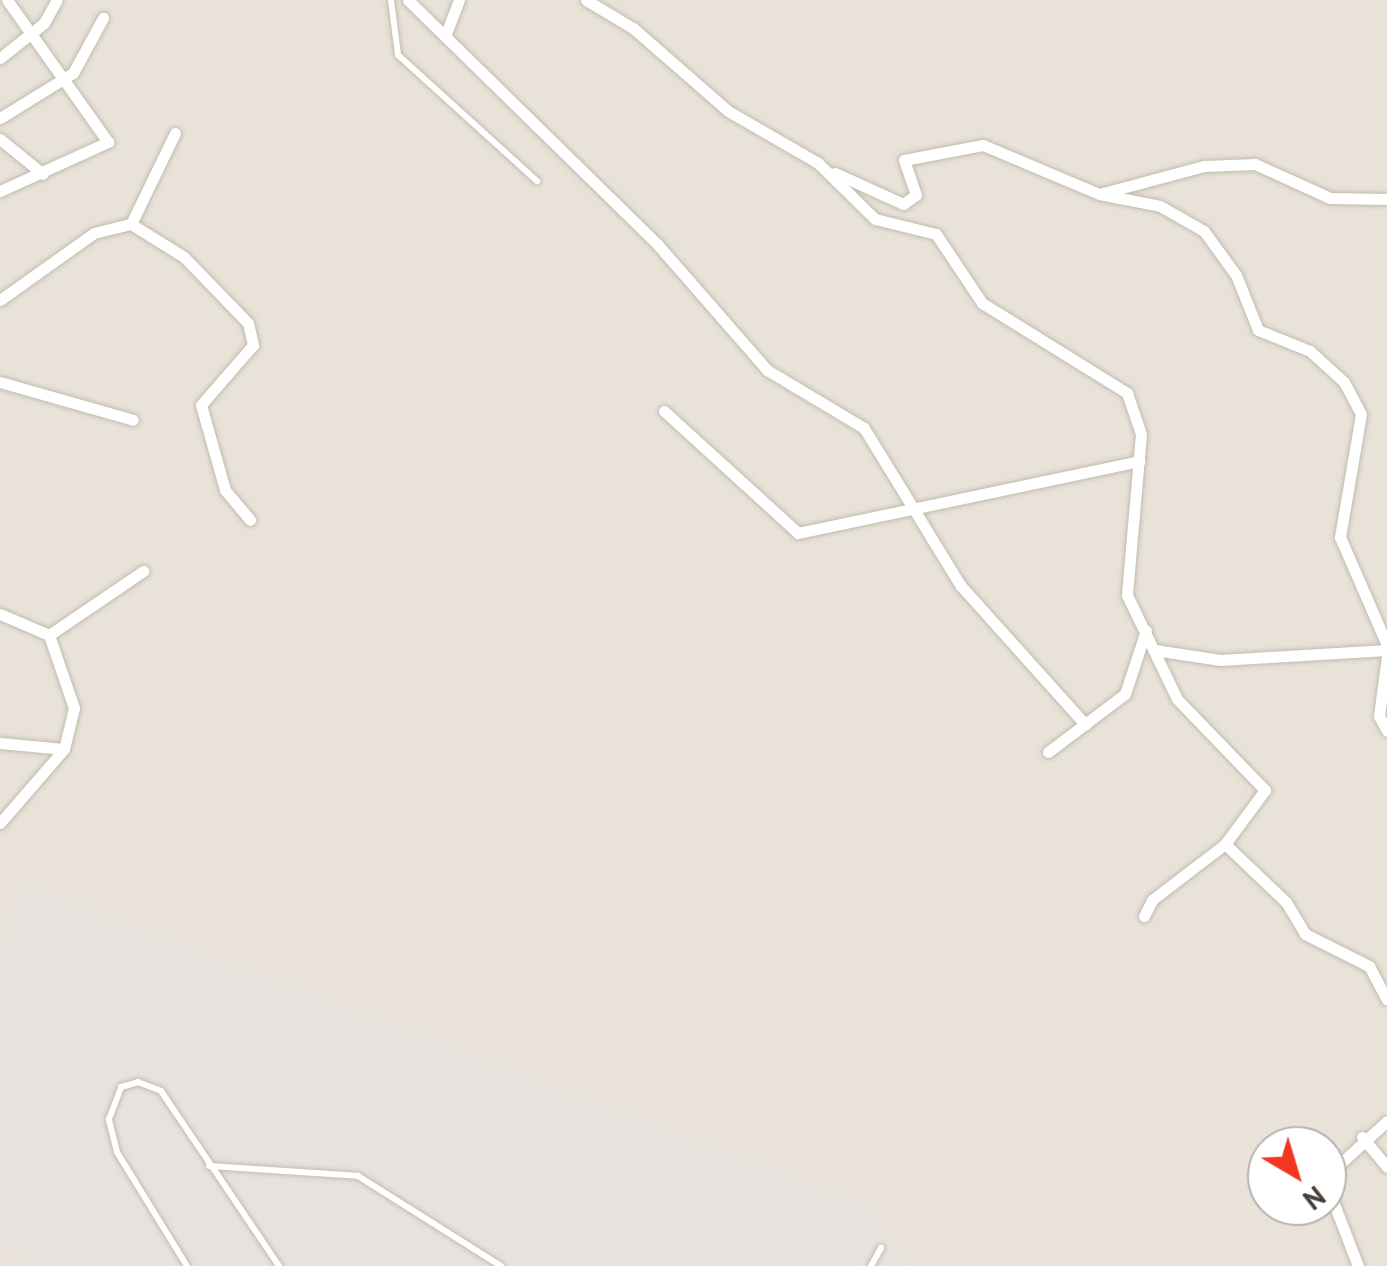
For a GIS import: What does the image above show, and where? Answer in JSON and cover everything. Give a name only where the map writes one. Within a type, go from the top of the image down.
[{"type":"street","points":[[0,190],[108,142],[7,0]]},
{"type":"street","points":[[0,58],[34,33],[56,0]]},
{"type":"street","points":[[408,0],[447,32],[495,91],[670,258],[767,370],[864,428],[885,453],[905,506],[960,586],[1085,724]]},
{"type":"street","points":[[447,32],[459,0]]},
{"type":"street","points":[[586,0],[634,28],[728,111],[818,163],[903,204],[916,195],[904,160],[983,146],[1098,194],[1185,216],[1220,248],[1258,330],[1310,351],[1344,382],[1364,428],[1340,537],[1387,651],[1379,716],[1387,731]]},
{"type":"street","points":[[0,118],[62,80],[90,53],[103,18]]},
{"type":"street","points":[[131,224],[174,133]]},
{"type":"street","points":[[0,139],[43,174]]},
{"type":"street","points":[[818,163],[875,219],[936,234],[982,304],[1127,393],[1139,423],[1140,460],[1128,595],[1178,699],[1265,790],[1225,844],[1152,900],[1144,916]]},
{"type":"street","points":[[1098,194],[1204,166],[1255,164],[1330,198],[1387,200]]},
{"type":"street","points":[[0,300],[94,233],[131,224],[158,234],[248,323],[253,345],[201,405],[225,490],[250,520]]},
{"type":"street","points":[[0,382],[133,420]]},
{"type":"street","points":[[664,411],[798,532],[905,506],[1140,460]]},
{"type":"street","points":[[49,635],[143,571]]},
{"type":"street","points":[[0,614],[49,635],[74,708],[64,748],[0,823]]},
{"type":"street","points":[[1048,752],[1125,694],[1146,630]]},
{"type":"street","points":[[1155,650],[1220,660],[1387,651]]},
{"type":"street","points":[[0,743],[64,748]]},
{"type":"street","points":[[1225,844],[1286,902],[1305,934],[1369,966],[1387,1000]]},
{"type":"street","points":[[1358,1266],[1328,1191],[1332,1172],[1362,1137],[1387,1121]]},
{"type":"street","points":[[1362,1137],[1387,1167]]},
{"type":"lane","points":[[391,0],[398,55],[537,181]]},
{"type":"lane","points":[[187,1266],[117,1152],[109,1119],[121,1087],[138,1082],[161,1091],[275,1263]]},
{"type":"lane","points":[[209,1166],[358,1176],[501,1266]]},
{"type":"lane","points":[[871,1266],[882,1248]]},
{"type":"shaded area","points":[[0,0],[1387,0],[1387,1266],[0,1266]]},
{"type":"shaded area","points":[[22,886],[865,1206],[907,1266],[34,1266],[0,1240],[0,963]]}]
